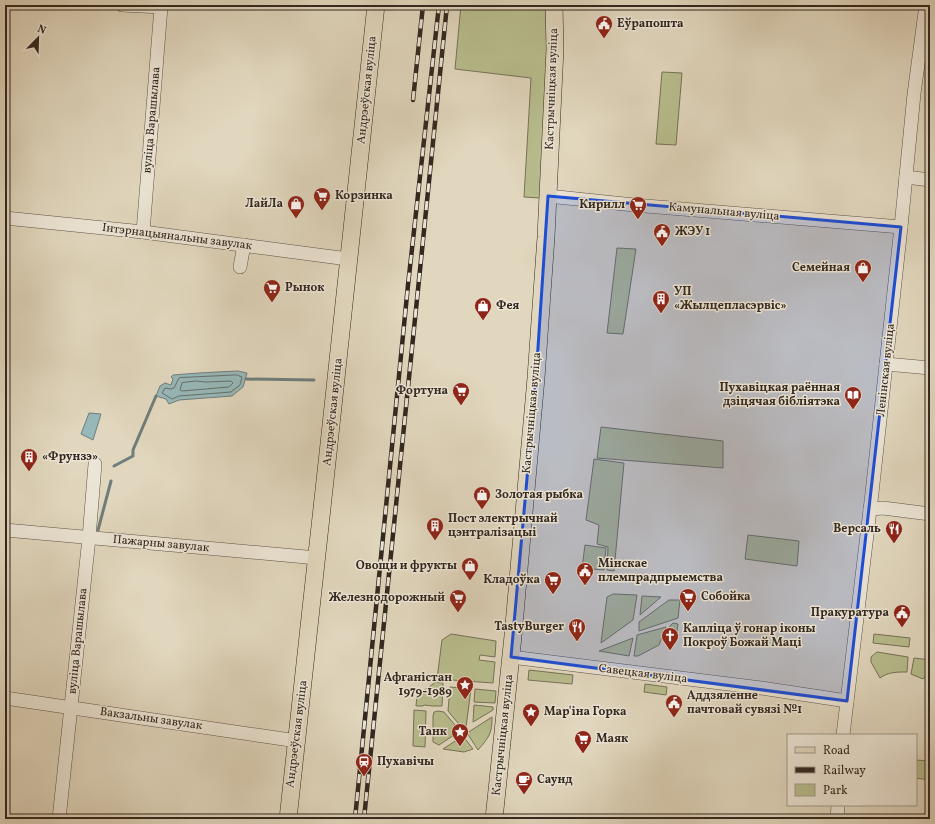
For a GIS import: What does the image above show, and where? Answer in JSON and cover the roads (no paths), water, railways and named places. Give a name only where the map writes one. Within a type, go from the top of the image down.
[{"type":"main road","name":"Андрэеўская вуліца","points":[[288,819],[376,5]]},
{"type":"main road","name":"Кастрычніцкая вуліца","points":[[494,819],[511,657],[536,382],[548,196],[555,50],[554,5]]},
{"type":"street","name":"вуліца Варашылава","points":[[122,5],[161,7],[143,232]]},
{"type":"street","name":"Ленінская вуліца","points":[[844,734],[901,227],[914,94],[926,5]]},
{"type":"street","points":[[906,177],[930,180]]},
{"type":"street","name":"Камунальная вуліца","points":[[548,196],[634,205],[727,211],[901,227]]},
{"type":"street","name":"Інтэрнацыянальны завулак","points":[[5,218],[143,232],[348,259]]},
{"type":"street","points":[[240,267],[244,245]]},
{"type":"street","points":[[886,364],[930,368]]},
{"type":"street","name":"вуліца Варашылава","points":[[59,819],[89,538],[95,464]]},
{"type":"street","points":[[870,509],[883,508],[930,514]]},
{"type":"street","name":"Пажарны завулак","points":[[5,530],[317,558]]},
{"type":"street","name":"Савецкая вуліца","points":[[511,657],[761,688],[847,701]]},
{"type":"street","name":"Вакзальны завулак","points":[[5,698],[296,740]]},
{"type":"street","points":[[837,819],[838,806]]},
{"type":"water","points":[[238,371],[247,373],[243,387],[232,396],[179,400],[169,404],[166,399],[156,396],[160,386],[165,383],[171,385],[173,379],[171,377],[173,375]]},
{"type":"water","points":[[89,413],[101,414],[93,440],[81,434]]},
{"type":"waterway","points":[[246,379],[314,380]]},
{"type":"waterway","points":[[114,466],[133,456],[133,450],[156,396]]},
{"type":"waterway","points":[[98,530],[111,481]]},
{"type":"railway","points":[[413,100],[423,5]]},
{"type":"railway","points":[[355,819],[408,285],[439,5]]},
{"type":"railway","points":[[364,819],[447,5]]},
{"type":"place","name":"Еўрапошта","points":[[604,39]]},
{"type":"place","name":"Корзинка","points":[[322,211]]},
{"type":"place","name":"ЛайЛа","points":[[296,219]]},
{"type":"place","name":"Кирилл","points":[[638,220]]},
{"type":"place","name":"ЖЭУ 1","points":[[662,247]]},
{"type":"place","name":"Семейная","points":[[863,283]]},
{"type":"place","name":"Рынок","points":[[272,303]]},
{"type":"place","name":"УП «Жылцепласэрвіс»","points":[[661,314]]},
{"type":"place","name":"Фея","points":[[483,321]]},
{"type":"place","name":"Фортуна","points":[[461,406]]},
{"type":"place","name":"Пухавіцкая раённая дзіцячая бібліятэка","points":[[853,410]]},
{"type":"place","name":"«Фрунзэ»","points":[[29,472]]},
{"type":"place","name":"Золотая рыбка","points":[[482,510]]},
{"type":"place","name":"Пост электрычнай цэнтралізацыі","points":[[435,541]]},
{"type":"place","name":"Версаль","points":[[894,544]]},
{"type":"place","name":"Овощи и фрукты","points":[[470,581]]},
{"type":"place","name":"Мінскае племпрадпрыемства","points":[[585,586]]},
{"type":"place","name":"Кладоўка","points":[[553,595]]},
{"type":"place","name":"Собойка","points":[[688,612]]},
{"type":"place","name":"Железнодорожный","points":[[458,613]]},
{"type":"place","name":"Пракуратура","points":[[902,628]]},
{"type":"place","name":"TastyBurger","points":[[577,642]]},
{"type":"place","name":"Капліца ў гонар іконы Покроў Божай Маці","points":[[670,651]]},
{"type":"place","name":"Афганістан 1979-1989","points":[[465,700]]},
{"type":"place","name":"Аддзяленне пачтовай сувязі №1","points":[[674,718]]},
{"type":"place","name":"Мар'іна Горка","points":[[531,727]]},
{"type":"place","name":"Танк","points":[[460,747]]},
{"type":"place","name":"Маяк","points":[[583,754]]},
{"type":"place","name":"Пухавічы","points":[[364,777]]},
{"type":"place","name":"Саунд","points":[[524,795]]}]
